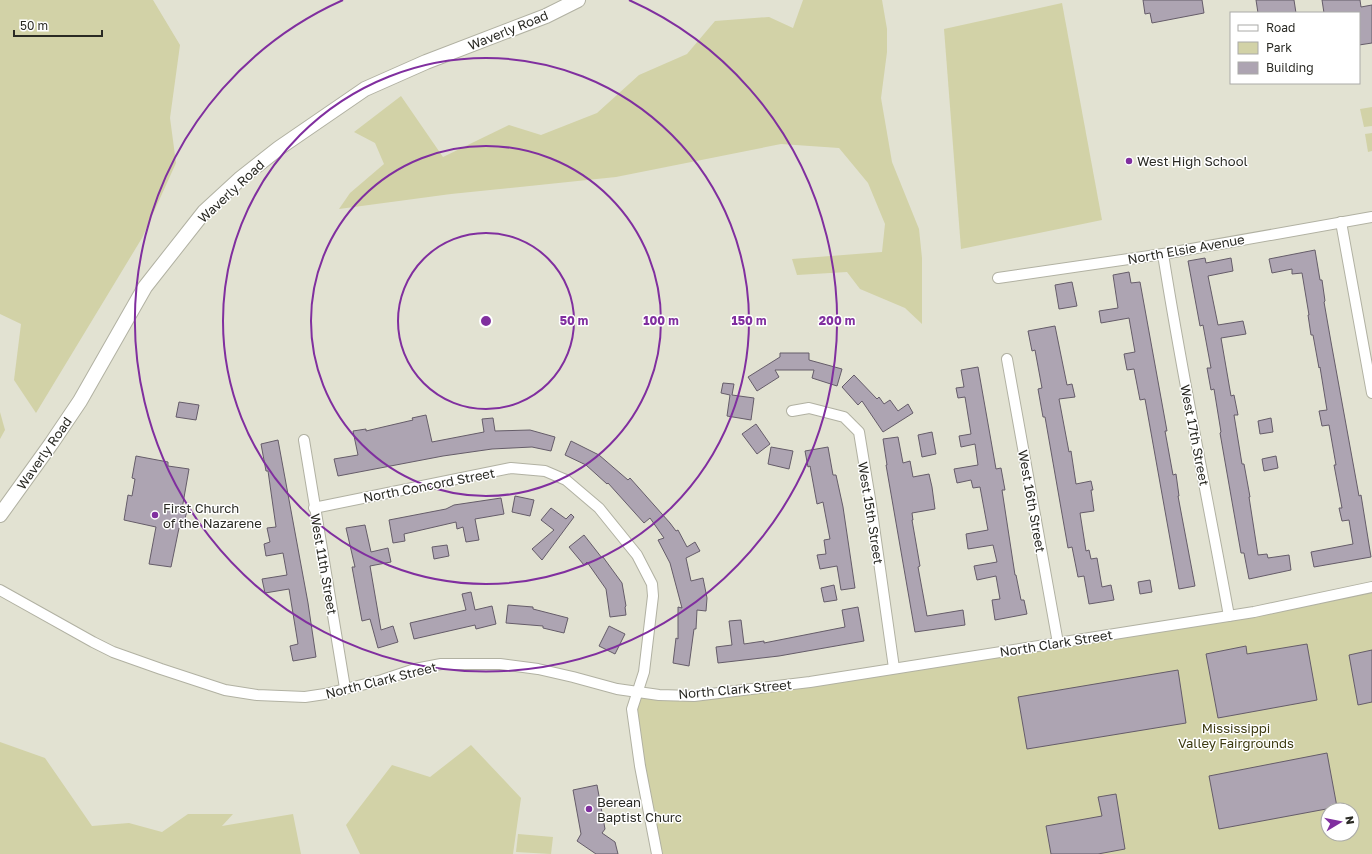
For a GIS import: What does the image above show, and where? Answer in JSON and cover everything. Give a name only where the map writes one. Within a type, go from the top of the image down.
[{"type":"street","name":"Waverly Road","points":[[0,515],[80,401],[145,287],[204,212],[241,178],[279,148],[365,89],[426,62],[546,16],[578,0]]},
{"type":"street","name":"North Elsie Avenue","points":[[998,278],[1163,254],[1372,217]]},
{"type":"street","points":[[1341,222],[1372,393]]},
{"type":"street","name":"West 17th Street","points":[[1163,254],[1176,342],[1196,437],[1229,616]]},
{"type":"street","name":"West 16th Street","points":[[1007,359],[1058,643]]},
{"type":"street","name":"West 15th Street","points":[[792,411],[809,408],[844,417],[859,432],[894,668]]},
{"type":"street","name":"West 11th Street","points":[[304,440],[314,508],[345,688]]},
{"type":"street","name":"North Concord Street","points":[[314,508],[511,468],[545,471],[566,480],[599,508],[637,554],[652,584],[653,596],[644,672],[632,709],[640,766],[657,854]]},
{"type":"street","name":"North Clark Street","points":[[0,590],[68,629],[113,652],[161,669],[225,690],[258,695],[305,697],[382,680],[414,669],[441,664],[500,664],[538,669],[617,689],[659,695],[694,696],[810,682],[1254,612],[1372,587]]},
{"type":"green space","points":[[0,0],[153,0],[180,45],[170,118],[176,163],[142,238],[36,413],[14,380],[21,324],[0,314]]},
{"type":"green space","points":[[803,0],[882,0],[887,29],[887,52],[881,98],[892,162],[919,229],[922,258],[922,324],[905,308],[860,289],[847,272],[797,275],[792,259],[882,252],[885,224],[868,183],[839,148],[781,144],[616,177],[451,194],[339,209],[350,193],[384,164],[375,143],[354,132],[401,96],[443,157],[509,125],[541,135],[597,113],[639,75],[687,54],[715,21],[769,17],[793,28]]},
{"type":"green space","points":[[1062,3],[1102,220],[961,249],[944,29]]},
{"type":"green space","points":[[1372,107],[1372,126],[1364,127],[1360,109]]},
{"type":"green space","points":[[1372,133],[1372,151],[1368,152],[1365,134]]},
{"type":"green space","points":[[0,412],[5,430],[0,439]]},
{"type":"green space","name":"Mississippi Valley Fairgrounds","points":[[1372,587],[1372,854],[663,854],[640,766],[632,709],[638,692],[659,695],[810,682]]},
{"type":"green space","points":[[0,742],[45,758],[92,826],[129,823],[162,832],[188,814],[233,814],[222,826],[293,814],[301,854],[0,854]]},
{"type":"green space","points":[[471,745],[521,798],[513,854],[360,854],[346,825],[392,765],[430,777]]},
{"type":"green space","points":[[518,834],[553,837],[551,854],[516,852]]},
{"type":"building","points":[[1143,0],[1202,0],[1204,13],[1152,23],[1150,13],[1145,14]]},
{"type":"building","points":[[1256,0],[1294,0],[1296,12],[1258,12]]},
{"type":"building","points":[[1322,0],[1360,0],[1361,7],[1372,5],[1372,43],[1360,45],[1360,12],[1324,12]]},
{"type":"building","points":[[1315,250],[1320,280],[1322,280],[1331,342],[1359,496],[1361,495],[1371,557],[1314,567],[1311,552],[1353,544],[1349,520],[1342,521],[1339,508],[1342,508],[1334,465],[1336,465],[1329,425],[1322,426],[1319,411],[1327,410],[1320,367],[1319,368],[1313,335],[1311,335],[1302,273],[1292,274],[1292,269],[1272,273],[1269,259]]},
{"type":"building","points":[[1205,258],[1206,263],[1231,258],[1233,271],[1208,276],[1218,325],[1243,321],[1246,334],[1221,338],[1231,396],[1234,395],[1238,415],[1234,415],[1242,464],[1244,464],[1250,497],[1258,555],[1267,554],[1268,558],[1289,555],[1291,570],[1249,579],[1244,553],[1241,553],[1220,433],[1214,389],[1211,390],[1207,368],[1211,368],[1203,325],[1200,326],[1188,261]]},
{"type":"building","points":[[1129,272],[1131,283],[1140,282],[1167,431],[1165,431],[1173,475],[1176,474],[1178,496],[1195,586],[1179,589],[1145,399],[1140,400],[1134,369],[1127,370],[1124,354],[1135,352],[1129,318],[1101,323],[1099,311],[1118,308],[1113,275]]},
{"type":"building","points":[[1072,282],[1077,306],[1059,309],[1055,285]]},
{"type":"building","points":[[1055,326],[1067,385],[1072,384],[1075,397],[1059,399],[1069,452],[1071,451],[1076,484],[1091,481],[1093,490],[1091,490],[1094,511],[1080,513],[1086,551],[1089,550],[1091,559],[1097,558],[1102,587],[1111,585],[1114,600],[1089,604],[1084,576],[1078,577],[1072,547],[1068,548],[1045,417],[1043,417],[1038,389],[1042,388],[1035,350],[1032,351],[1028,331]]},
{"type":"building","points":[[780,353],[809,353],[809,360],[842,369],[837,386],[812,378],[814,370],[775,370],[779,377],[757,391],[748,377],[780,357]]},
{"type":"building","points":[[978,367],[996,469],[1001,468],[1005,490],[1002,490],[1015,575],[1021,600],[1024,600],[1027,614],[995,620],[992,600],[1000,599],[996,576],[977,580],[974,566],[997,562],[993,545],[968,549],[966,534],[988,530],[980,487],[973,488],[971,480],[957,483],[954,469],[978,465],[975,444],[961,447],[959,436],[971,434],[965,397],[958,398],[956,388],[964,387],[961,370]]},
{"type":"building","points":[[854,375],[877,399],[879,397],[884,404],[890,400],[898,411],[908,404],[913,413],[883,432],[862,401],[858,405],[842,387]]},
{"type":"building","points":[[723,383],[734,384],[732,395],[754,398],[751,420],[727,416],[730,395],[721,393]]},
{"type":"building","points":[[179,402],[199,405],[196,420],[176,417]]},
{"type":"building","points":[[426,415],[432,442],[484,432],[482,419],[493,418],[495,431],[530,430],[555,437],[551,451],[532,447],[492,449],[443,456],[338,476],[334,459],[358,455],[353,431],[366,429],[366,431],[413,420],[412,418]]},
{"type":"building","points":[[1271,418],[1273,432],[1260,434],[1258,421]]},
{"type":"building","points":[[756,424],[770,444],[757,454],[742,434]]},
{"type":"building","points":[[932,432],[936,454],[922,457],[918,435]]},
{"type":"building","points":[[898,437],[903,463],[910,461],[913,477],[929,474],[932,487],[935,509],[912,513],[920,566],[918,567],[927,616],[963,610],[965,625],[915,632],[886,465],[883,439]]},
{"type":"building","points":[[278,440],[308,603],[316,657],[293,661],[290,646],[298,644],[289,589],[265,593],[262,579],[287,575],[283,553],[266,556],[264,544],[270,542],[267,528],[276,527],[268,471],[266,471],[261,444]]},
{"type":"building","points":[[571,441],[599,455],[628,480],[630,478],[676,531],[678,530],[687,547],[695,542],[700,551],[686,558],[691,581],[703,578],[707,598],[706,611],[697,610],[696,629],[694,629],[689,666],[673,663],[676,638],[678,639],[678,607],[682,608],[670,563],[658,540],[664,538],[650,518],[644,523],[608,483],[607,484],[586,465],[565,455]]},
{"type":"building","points":[[771,447],[793,451],[789,469],[768,464]]},
{"type":"building","points":[[828,447],[833,475],[836,475],[843,507],[855,588],[841,590],[837,566],[820,569],[817,555],[826,554],[824,540],[830,539],[823,502],[817,504],[810,466],[808,467],[805,451]]},
{"type":"building","name":"First Church of the Nazarene","points":[[136,456],[168,462],[168,466],[189,469],[182,509],[187,510],[183,528],[179,528],[171,567],[149,564],[156,527],[124,520],[128,495],[132,496],[135,479],[132,478]]},
{"type":"building","points":[[1276,456],[1278,468],[1264,471],[1262,459]]},
{"type":"building","points":[[515,496],[534,500],[530,516],[512,512]]},
{"type":"building","points":[[501,498],[504,514],[475,519],[479,540],[466,542],[463,527],[457,529],[456,522],[404,534],[405,541],[393,543],[389,520],[446,509],[454,505]]},
{"type":"building","points":[[551,508],[566,519],[571,514],[574,517],[542,560],[532,549],[554,530],[541,520]]},
{"type":"building","points":[[365,525],[371,552],[388,548],[391,562],[370,566],[381,630],[393,626],[398,642],[378,648],[370,619],[362,621],[352,567],[355,567],[346,528]]},
{"type":"building","points":[[584,535],[602,558],[603,557],[622,583],[626,615],[610,617],[606,589],[587,562],[584,565],[569,547]]},
{"type":"building","points":[[447,545],[449,556],[434,559],[432,547]]},
{"type":"building","points":[[1150,580],[1152,592],[1140,594],[1138,582]]},
{"type":"building","points":[[834,585],[837,600],[824,602],[821,588]]},
{"type":"building","points":[[471,592],[475,610],[492,606],[496,624],[476,629],[475,625],[414,639],[410,623],[466,610],[462,594]]},
{"type":"building","points":[[508,605],[533,607],[533,609],[568,618],[564,633],[543,628],[543,626],[506,623]]},
{"type":"building","points":[[858,607],[864,641],[779,656],[718,663],[716,647],[732,645],[729,621],[741,620],[744,644],[764,641],[764,643],[845,627],[842,610]]},
{"type":"building","points":[[609,626],[625,634],[615,654],[599,646]]},
{"type":"building","points":[[1307,644],[1317,700],[1218,718],[1206,654],[1246,646],[1247,654]]},
{"type":"building","points":[[1372,650],[1372,702],[1358,705],[1349,655]]},
{"type":"building","points":[[1178,670],[1186,723],[1027,749],[1018,697]]},
{"type":"building","points":[[1327,753],[1336,802],[1320,802],[1320,810],[1219,829],[1209,776]]},
{"type":"building","name":"Berean Baptist Churc","points":[[597,785],[605,829],[602,833],[615,842],[618,854],[596,854],[577,841],[581,834],[573,790]]},
{"type":"building","points":[[1116,794],[1125,849],[1098,854],[1051,854],[1046,826],[1102,816],[1098,797]]},
{"type":"place","name":"West High School","points":[[1129,161]]},
{"type":"place","name":"First Church of the Nazarene","points":[[155,515]]},
{"type":"place","name":"Berean Baptist Churc","points":[[589,809]]}]
